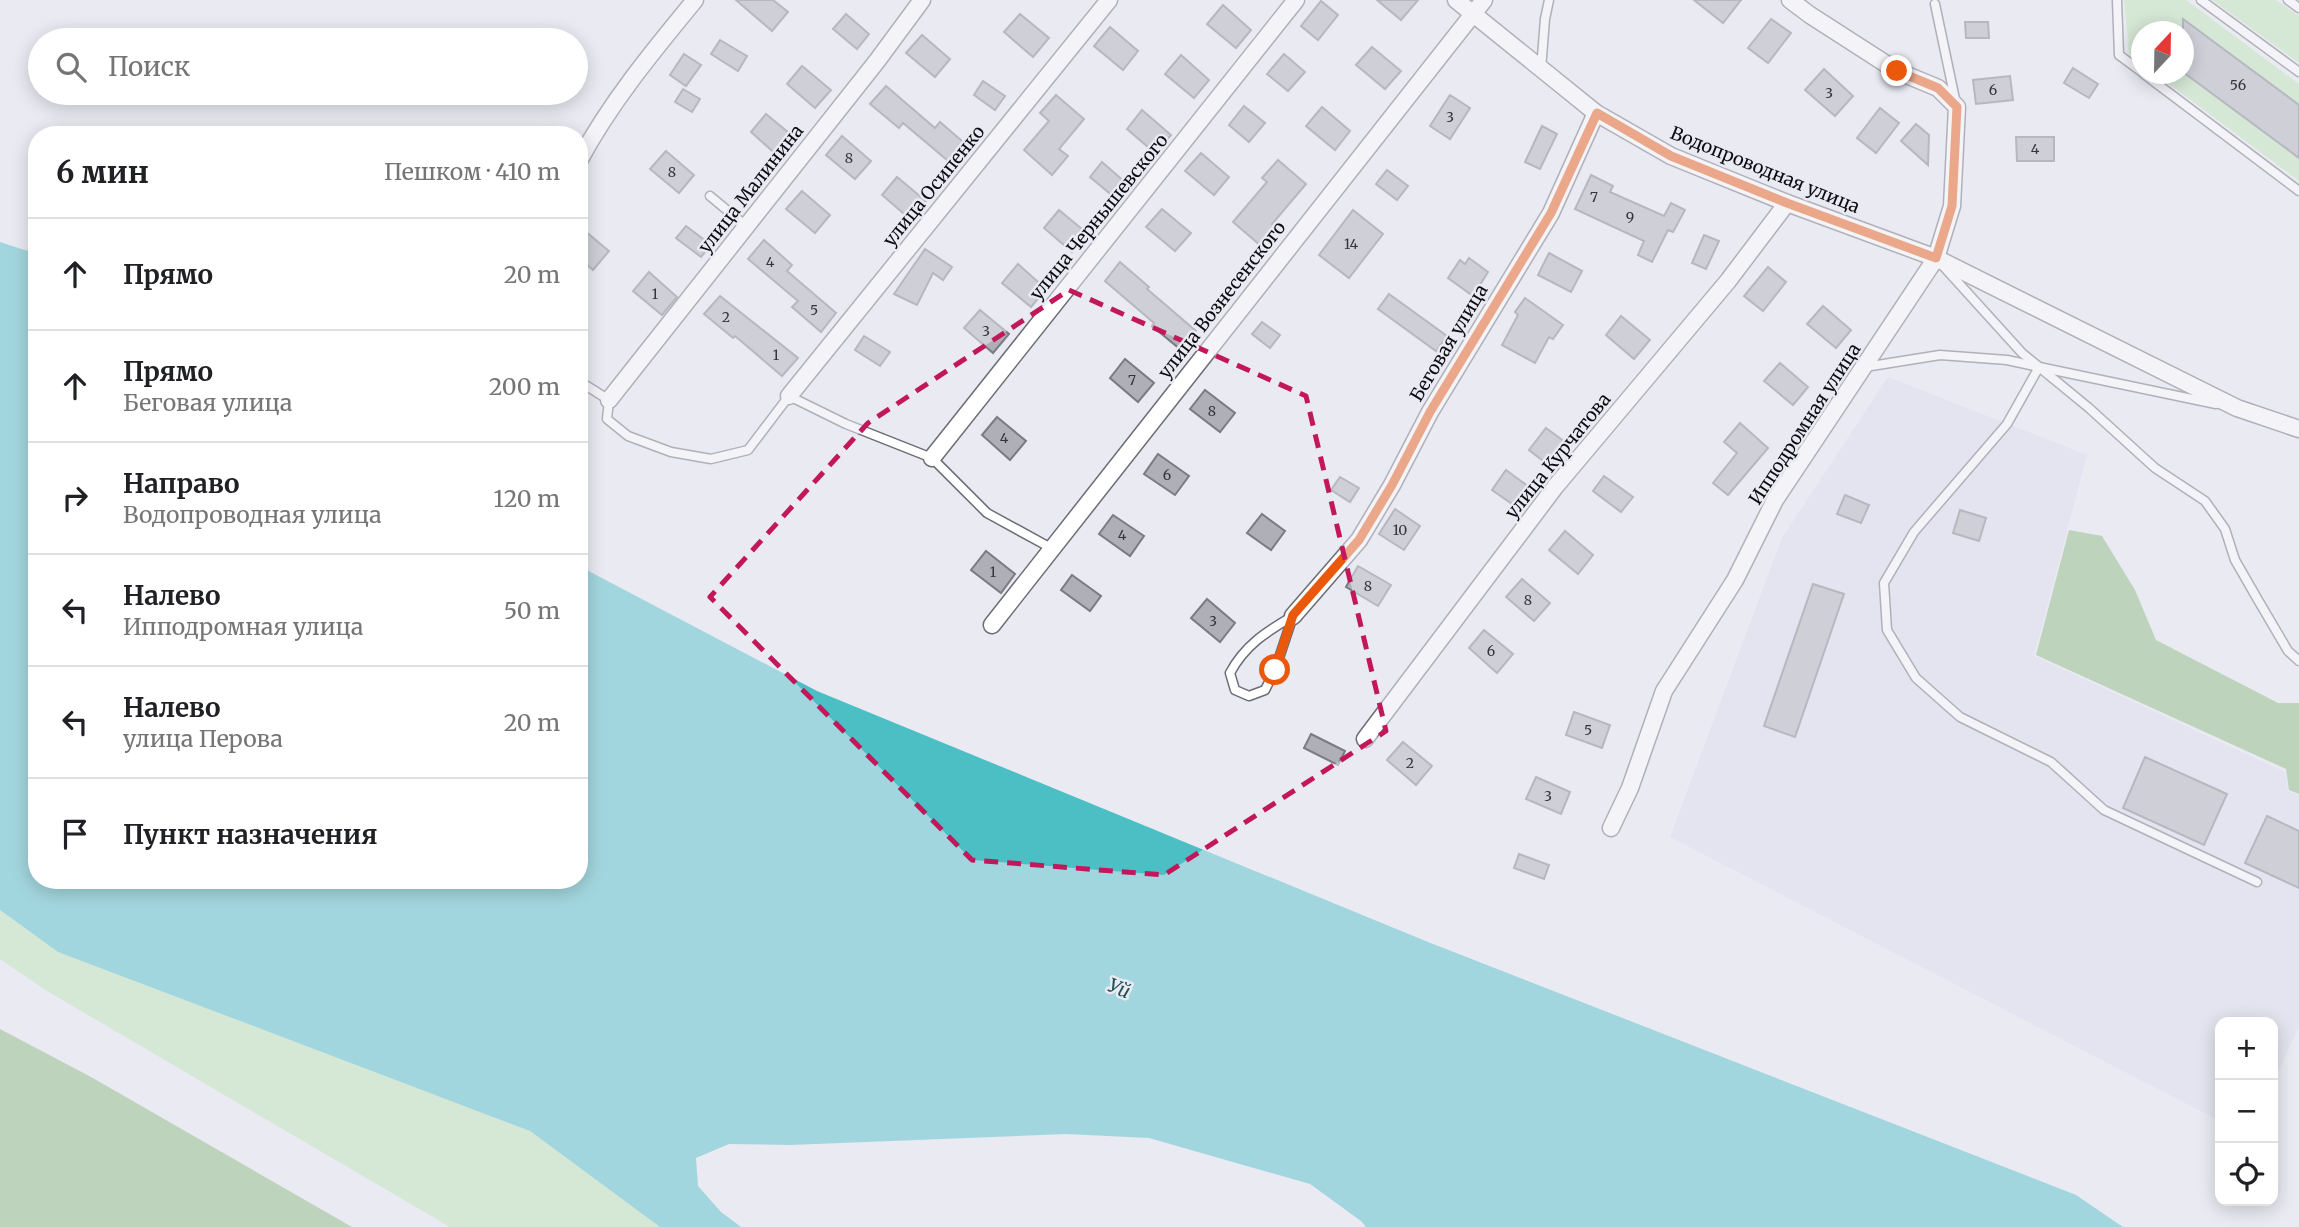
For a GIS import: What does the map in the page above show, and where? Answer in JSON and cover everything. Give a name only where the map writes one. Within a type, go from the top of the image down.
[{"type":"street","points":[[588,145],[620,97],[695,0]]},
{"type":"street","name":"улица Малинина","points":[[609,400],[877,61],[922,0]]},
{"type":"street","name":"улица Осипенко","points":[[789,396],[1109,0]]},
{"type":"street","name":"улица Чернышевского","points":[[932,458],[1296,0]]},
{"type":"street","name":"Водопроводная улица","points":[[1456,0],[1597,113],[1671,156],[1787,203],[1936,258],[2237,408],[2299,429]]},
{"type":"street","name":"улица Вознесенского","points":[[992,625],[1484,0]]},
{"type":"street","points":[[1790,0],[1897,71],[1938,88],[1957,107]]},
{"type":"street","name":"Ипподромная улица","points":[[1611,828],[1630,788],[1664,691],[1735,580],[1775,500],[1936,258],[1952,206],[1957,107]]},
{"type":"street","name":"Беговая улица","points":[[1293,615],[1366,529],[1430,412],[1551,213],[1597,113]]},
{"type":"street","name":"улица Курчатова","points":[[1365,739],[1555,486],[1728,281],[1787,203]]},
{"type":"lane","points":[[1541,69],[1549,0]]},
{"type":"lane","points":[[2117,0],[2119,55],[2131,64]]},
{"type":"lane","points":[[2201,0],[2299,72]]},
{"type":"lane","points":[[2288,0],[2299,8]]},
{"type":"lane","points":[[1935,4],[1957,107]]},
{"type":"lane","points":[[2158,84],[2299,191]]},
{"type":"lane","points":[[710,196],[746,226]]},
{"type":"lane","points":[[1936,258],[2022,353],[2089,408],[2155,468],[2205,501],[2225,528],[2235,560],[2282,641],[2299,661]]},
{"type":"lane","points":[[1865,367],[1940,355],[2007,360],[2237,408]]},
{"type":"lane","points":[[2039,367],[2007,424],[1914,532],[1884,583],[1887,630],[1916,678],[1960,718],[2050,762],[2104,810],[2258,882]]},
{"type":"lane","points":[[588,387],[609,400],[607,419],[628,436],[671,452],[710,459],[748,450],[789,396],[846,424],[932,458],[987,513],[1051,548]]},
{"type":"lane","points":[[1293,615],[1275,670],[1265,690],[1249,696],[1235,690],[1230,673],[1239,656],[1259,636],[1293,615]]},
{"type":"highlighted area","points":[[1069,290],[1306,396],[1386,731],[1164,875],[972,860],[710,597],[868,423]]},
{"type":"shaded area","points":[[1888,377],[2087,455],[2034,656],[2285,772],[2288,791],[2299,796],[2299,1026],[2278,1072],[2278,1017],[2215,1017],[2215,1118],[1670,837],[1782,538]]},
{"type":"green space","points":[[2124,0],[2186,0],[2299,84],[2299,181],[2169,84],[2194,84],[2194,21],[2131,21],[2131,55]]},
{"type":"green space","points":[[2212,0],[2276,0],[2299,16],[2299,63]]},
{"type":"green space","points":[[2069,530],[2102,536],[2135,590],[2156,640],[2278,703],[2299,703],[2299,794],[2289,790],[2286,769],[2036,655]]},
{"type":"green space","points":[[0,910],[58,952],[530,1131],[660,1227],[450,1227],[47,991],[0,959]]},
{"type":"green space","points":[[0,1029],[91,1077],[352,1227],[0,1227]]},
{"type":"water","name":"Уй","points":[[0,242],[28,251],[28,889],[588,889],[588,571],[817,691],[1428,942],[2076,1195],[2123,1227],[1366,1227],[1310,1184],[1149,1138],[1066,1134],[790,1145],[729,1144],[696,1158],[698,1186],[721,1212],[741,1227],[660,1227],[530,1131],[58,952],[0,910]]},
{"type":"building","points":[[736,0],[773,0],[788,12],[772,31]]},
{"type":"building","points":[[1377,0],[1418,0],[1401,20]]},
{"type":"building","points":[[1694,0],[1741,0],[1723,23]]},
{"type":"building","points":[[1321,1],[1338,15],[1318,40],[1301,26]]},
{"type":"building","points":[[1223,5],[1251,30],[1236,48],[1207,24]]},
{"type":"building","points":[[846,14],[869,34],[857,49],[833,29]]},
{"type":"building","points":[[1020,14],[1049,38],[1033,57],[1004,32]]},
{"type":"building","points":[[1771,19],[1791,33],[1768,63],[1748,48]]},
{"type":"building","points":[[1965,22],[1988,22],[1989,38],[1966,38]]},
{"type":"building","points":[[1110,27],[1138,51],[1123,70],[1094,46]]},
{"type":"building","points":[[2194,27],[2299,105],[2299,158],[2194,80]]},
{"type":"building","points":[[922,35],[950,59],[935,77],[906,53]]},
{"type":"building","points":[[720,40],[747,56],[738,71],[711,54]]},
{"type":"building","points":[[1372,47],[1401,71],[1385,89],[1356,65]]},
{"type":"building","points":[[684,54],[701,65],[686,86],[670,75]]},
{"type":"building","points":[[1284,54],[1305,72],[1288,91],[1267,74]]},
{"type":"building","points":[[1181,55],[1209,80],[1194,98],[1165,74]]},
{"type":"building","points":[[802,66],[831,90],[815,108],[787,84]]},
{"type":"building","points":[[2073,68],[2098,84],[2089,98],[2064,83]]},
{"type":"building","points":[[1824,69],[1853,96],[1835,116],[1805,90]]},
{"type":"building","points":[[2010,76],[2013,100],[1976,104],[1973,80]]},
{"type":"building","points":[[983,81],[1005,96],[995,110],[974,95]]},
{"type":"building","points":[[886,86],[935,128],[940,122],[969,147],[953,165],[903,123],[899,128],[870,104]]},
{"type":"building","points":[[683,89],[700,99],[692,112],[675,102]]},
{"type":"building","points":[[1056,95],[1084,119],[1059,149],[1068,156],[1052,175],[1024,150],[1049,121],[1040,113]]},
{"type":"building","points":[[1450,95],[1470,108],[1450,139],[1430,126]]},
{"type":"building","points":[[1244,106],[1265,123],[1249,142],[1229,125]]},
{"type":"building","points":[[1322,107],[1350,131],[1335,150],[1306,126]]},
{"type":"building","points":[[1880,108],[1899,123],[1876,153],[1857,138]]},
{"type":"building","points":[[1142,110],[1171,135],[1155,153],[1127,129]]},
{"type":"building","points":[[766,114],[795,138],[779,157],[751,132]]},
{"type":"building","points":[[1916,124],[1929,135],[1928,165],[1901,141]]},
{"type":"building","points":[[1542,126],[1557,134],[1540,169],[1525,162]]},
{"type":"building","points":[[842,136],[871,161],[855,179],[826,155]]},
{"type":"building","points":[[2016,137],[2054,137],[2054,161],[2017,161]]},
{"type":"building","points":[[666,151],[694,175],[679,193],[650,169]]},
{"type":"building","points":[[1201,153],[1229,177],[1214,195],[1185,171]]},
{"type":"building","points":[[1278,160],[1306,184],[1272,224],[1277,228],[1261,246],[1233,222],[1267,182],[1262,178]]},
{"type":"building","points":[[1102,162],[1126,183],[1114,197],[1090,177]]},
{"type":"building","points":[[1387,170],[1408,186],[1397,200],[1376,184]]},
{"type":"building","points":[[1591,175],[1613,186],[1610,192],[1664,216],[1671,203],[1685,210],[1673,232],[1668,230],[1652,262],[1638,255],[1644,241],[1575,209]]},
{"type":"building","points":[[897,177],[926,201],[910,219],[882,195]]},
{"type":"building","points":[[802,191],[830,215],[815,233],[786,209]]},
{"type":"building","points":[[1162,209],[1191,233],[1175,251],[1146,227]]},
{"type":"building","points":[[1059,210],[1088,234],[1072,252],[1044,228]]},
{"type":"building","points":[[1353,210],[1383,234],[1349,278],[1319,255]]},
{"type":"building","points":[[686,226],[711,245],[701,257],[676,238]]},
{"type":"building","points":[[588,234],[609,251],[593,270],[588,266]]},
{"type":"building","points":[[1704,235],[1719,241],[1706,269],[1692,263]]},
{"type":"building","points":[[764,240],[792,265],[787,271],[836,313],[821,332],[792,307],[798,301],[748,259]]},
{"type":"building","points":[[925,249],[952,267],[943,280],[933,273],[917,305],[894,294]]},
{"type":"building","points":[[1549,253],[1582,271],[1571,292],[1538,275]]},
{"type":"building","points":[[1469,258],[1488,272],[1473,296],[1448,278],[1460,260],[1465,264]]},
{"type":"building","points":[[1120,262],[1196,331],[1181,350],[1105,281]]},
{"type":"building","points":[[1018,264],[1046,289],[1031,307],[1002,283]]},
{"type":"building","points":[[1768,267],[1786,282],[1763,311],[1744,296]]},
{"type":"building","points":[[649,272],[677,297],[662,315],[633,291]]},
{"type":"building","points":[[1389,294],[1447,336],[1436,351],[1378,309]]},
{"type":"building","points":[[720,296],[798,358],[782,376],[704,314]]},
{"type":"building","points":[[1525,298],[1563,325],[1553,339],[1549,337],[1535,363],[1502,345],[1518,315],[1515,312]]},
{"type":"building","points":[[1823,306],[1851,330],[1836,348],[1807,324]]},
{"type":"building","points":[[980,310],[1009,334],[993,353],[964,328]]},
{"type":"building","points":[[1621,316],[1650,340],[1634,359],[1606,335]]},
{"type":"building","points":[[1262,322],[1280,335],[1270,348],[1252,334]]},
{"type":"building","points":[[864,336],[890,352],[880,366],[855,350]]},
{"type":"building","points":[[1125,359],[1154,383],[1138,402],[1110,378]]},
{"type":"building","points":[[1780,363],[1808,387],[1793,405],[1764,381]]},
{"type":"building","points":[[1205,390],[1235,413],[1220,432],[1190,409]]},
{"type":"building","points":[[997,417],[1026,441],[1010,460],[982,435]]},
{"type":"building","points":[[1740,423],[1768,448],[1728,495],[1713,483],[1737,453],[1724,442]]},
{"type":"building","points":[[1546,428],[1569,445],[1551,467],[1529,450]]},
{"type":"building","points":[[1158,454],[1189,476],[1175,495],[1144,474]]},
{"type":"building","points":[[1506,470],[1536,492],[1522,511],[1492,490]]},
{"type":"building","points":[[1604,476],[1633,497],[1621,512],[1593,491]]},
{"type":"building","points":[[1340,477],[1359,488],[1350,502],[1331,490]]},
{"type":"building","points":[[1845,495],[1869,505],[1861,523],[1837,514]]},
{"type":"building","points":[[1395,509],[1420,526],[1404,550],[1379,534]]},
{"type":"building","points":[[1960,510],[1986,518],[1979,541],[1953,533]]},
{"type":"building","points":[[1262,514],[1285,531],[1271,550],[1247,533]]},
{"type":"building","points":[[1113,515],[1144,536],[1130,556],[1099,534]]},
{"type":"building","points":[[1565,531],[1593,555],[1578,574],[1549,550]]},
{"type":"building","points":[[986,551],[1015,574],[1001,593],[971,570]]},
{"type":"building","points":[[1358,566],[1391,585],[1378,606],[1346,587]]},
{"type":"building","points":[[1072,575],[1101,596],[1090,611],[1061,590]]},
{"type":"building","points":[[1522,579],[1550,603],[1534,621],[1506,597]]},
{"type":"building","points":[[1813,584],[1844,594],[1795,737],[1764,726]]},
{"type":"building","points":[[1207,599],[1235,623],[1220,642],[1191,618]]},
{"type":"building","points":[[1484,630],[1513,654],[1497,673],[1469,648]]},
{"type":"building","points":[[1574,712],[1610,725],[1602,748],[1566,735]]},
{"type":"building","points":[[1311,734],[1345,751],[1338,765],[1304,748]]},
{"type":"building","points":[[1403,742],[1432,766],[1416,785],[1387,760]]},
{"type":"building","points":[[2145,757],[2227,794],[2204,845],[2123,808]]},
{"type":"building","points":[[1536,777],[1570,792],[1561,814],[1526,799]]},
{"type":"building","points":[[2267,816],[2299,831],[2299,888],[2245,863]]},
{"type":"building","points":[[1519,854],[1549,865],[1544,879],[1514,868]]},
{"type":"route","points":[[1275,670],[1293,615],[1359,540],[1392,485],[1430,412],[1551,213],[1597,113],[1671,156],[1787,203],[1936,258],[1952,206],[1957,107],[1938,88],[1897,71]]}]
